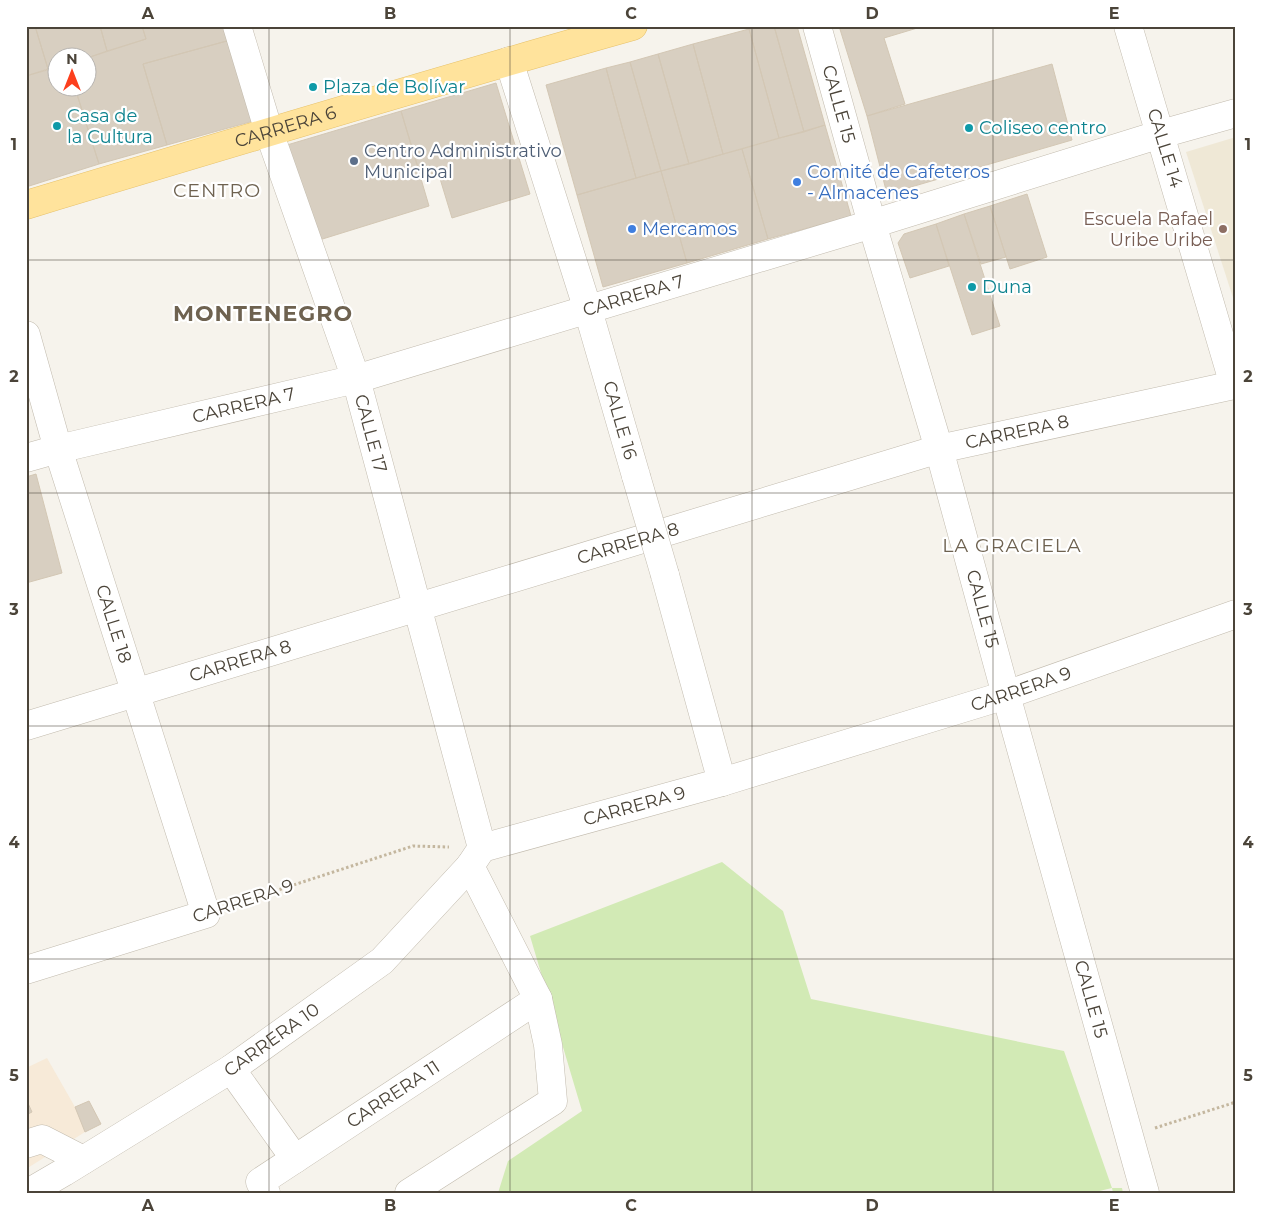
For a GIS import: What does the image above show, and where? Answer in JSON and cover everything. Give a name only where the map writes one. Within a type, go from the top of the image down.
[{"type":"main road","name":"CARRERA 6","points":[[26,205],[509,61],[633,26]]},
{"type":"street","name":"CALLE 17","points":[[237,26],[269,132],[356,379],[418,607],[476,857]]},
{"type":"street","name":"CALLE 15","points":[[817,26],[872,224],[939,449],[1145,1193]]},
{"type":"street","name":"CALLE 14","points":[[1128,26],[1234,385]]},
{"type":"street","name":"CALLE 16","points":[[509,61],[588,310],[665,575],[722,782]]},
{"type":"street","name":"CARRERA 7","points":[[26,458],[356,379],[872,224],[1161,134],[1236,113]]},
{"type":"street","name":"CALLE 18","points":[[26,335],[58,449],[206,914]]},
{"type":"street","name":"CARRERA 8","points":[[26,726],[939,449],[1234,385]]},
{"type":"street","name":"CARRERA 9","points":[[476,857],[1006,695],[1236,614]]},
{"type":"street","points":[[410,1193],[553,1101],[548,1045],[538,999],[476,857]]},
{"type":"street","name":"CARRERA 10","points":[[28,1193],[71,1175],[231,1069],[382,961],[476,857]]},
{"type":"street","name":"CARRERA 9","points":[[26,970],[206,914]]},
{"type":"street","name":"CARRERA 11","points":[[266,1193],[260,1182],[538,999]]},
{"type":"street","points":[[231,1069],[296,1159]]},
{"type":"street","points":[[26,1144],[42,1140],[71,1175]]},
{"type":"path","name":"CARRERA 9","points":[[206,914],[413,846],[476,857]]},
{"type":"path","points":[[1128,1136],[1236,1102]]},
{"type":"shaded area","name":"Escuela Rafael Uribe Uribe","points":[[1236,137],[1236,307],[1186,152]]},
{"type":"shaded area","points":[[47,1058],[75,1107],[89,1101],[101,1124],[26,1169],[26,1068]]},
{"type":"green space","points":[[722,862],[783,911],[811,999],[1064,1051],[1112,1188],[1091,1193],[498,1193],[508,1161],[582,1111],[530,936]]},
{"type":"green space","points":[[1112,1188],[1122,1188],[1123,1193],[1113,1193]]},
{"type":"building","points":[[26,26],[35,26],[48,69],[26,76]]},
{"type":"building","points":[[35,26],[100,26],[107,51],[98,54],[98,48],[48,48],[48,69]]},
{"type":"building","points":[[100,26],[142,26],[146,39],[107,51]]},
{"type":"building","points":[[142,26],[230,26],[234,39],[143,64],[167,145],[99,164],[78,98],[98,98],[98,54],[146,39]]},
{"type":"building","points":[[760,26],[774,26],[804,132],[779,138],[749,29]]},
{"type":"building","points":[[774,26],[797,26],[825,125],[804,132]]},
{"type":"building","points":[[839,26],[924,26],[884,38],[905,104],[867,116]]},
{"type":"building","points":[[749,29],[779,138],[723,154],[693,44]]},
{"type":"building","points":[[234,39],[257,120],[167,145],[143,64]]},
{"type":"building","points":[[693,44],[723,154],[689,164],[658,54]]},
{"type":"building","points":[[658,54],[689,164],[661,171],[630,62]]},
{"type":"building","points":[[630,62],[661,171],[636,178],[606,68]]},
{"type":"building","name":"Coliseo centro","points":[[1052,64],[1072,140],[887,194],[867,116]]},
{"type":"building","points":[[606,68],[636,178],[577,195],[546,85]]},
{"type":"building","name":"Casa de la Cultura","points":[[48,70],[48,98],[78,98],[99,164],[26,187],[26,76]]},
{"type":"building","points":[[496,83],[530,194],[452,218],[438,172],[421,177],[401,111]]},
{"type":"building","name":"Centro Administrativo Municipal","points":[[401,111],[429,206],[316,241],[287,145]]},
{"type":"building","name":"Comité de Cafeteros - Almacenes","points":[[825,125],[851,216],[768,239],[742,149]]},
{"type":"building","points":[[742,149],[768,239],[687,263],[661,171]]},
{"type":"building","name":"Mercamos","points":[[661,171],[687,263],[603,287],[577,195]]},
{"type":"building","points":[[1027,194],[1047,257],[1010,269],[990,206]]},
{"type":"building","points":[[990,206],[1006,257],[981,264],[964,214]]},
{"type":"building","name":"Duna","points":[[964,214],[1000,326],[972,335],[936,224]]},
{"type":"building","points":[[936,224],[949,266],[910,278],[898,243],[904,234]]},
{"type":"building","points":[[36,474],[62,573],[26,583],[26,477]]},
{"type":"building","points":[[26,1099],[32,1112],[26,1115]]},
{"type":"building","points":[[89,1101],[101,1124],[85,1132],[75,1107]]},
{"type":"place","name":"Plaza de Bolívar","points":[[313,87]]},
{"type":"place","name":"Casa de la Cultura","points":[[57,126]]},
{"type":"place","name":"Coliseo centro","points":[[969,128]]},
{"type":"place","name":"Centro Administrativo Municipal","points":[[354,161]]},
{"type":"place","name":"Comité de Cafeteros - Almacenes","points":[[797,182]]},
{"type":"place","name":"Mercamos","points":[[632,229]]},
{"type":"place","name":"Escuela Rafael Uribe Uribe","points":[[1223,229]]},
{"type":"place","name":"Duna","points":[[972,287]]},
{"type":"district","name":"CENTRO","points":[[217,190]]},
{"type":"district","name":"MONTENEGRO","points":[[263,313]]},
{"type":"district","name":"LA GRACIELA","points":[[1012,545]]}]
